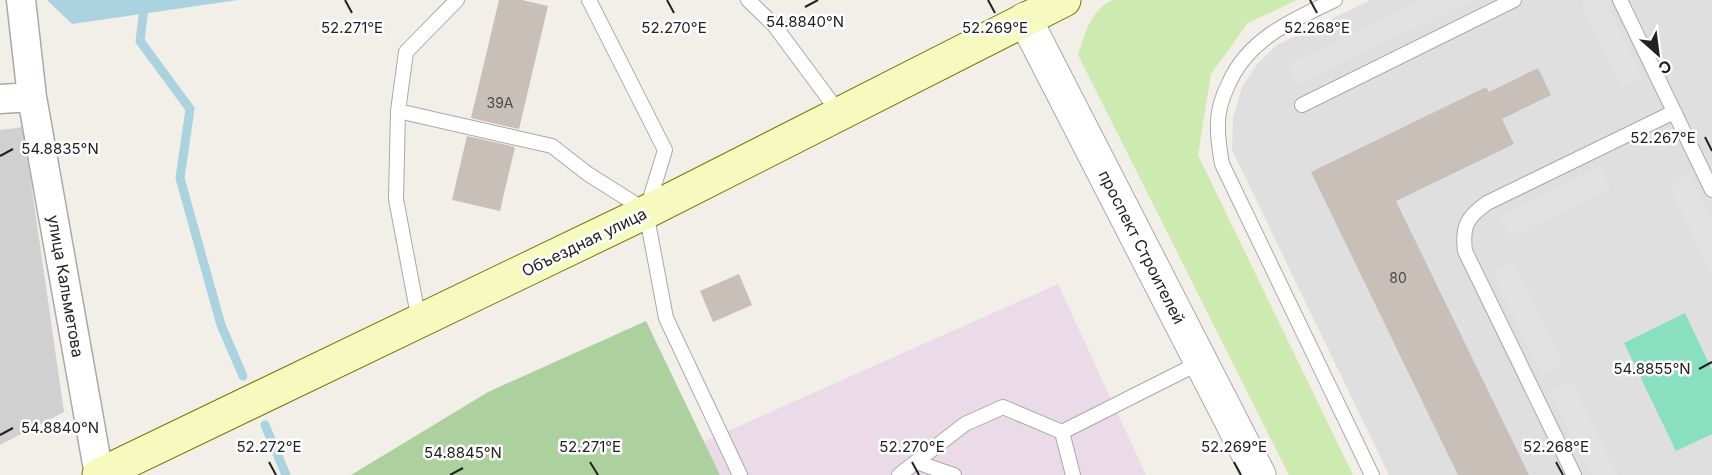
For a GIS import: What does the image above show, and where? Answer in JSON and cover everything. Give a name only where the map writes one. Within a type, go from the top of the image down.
[{"type":"main road","name":"Объездная улица","points":[[99,475],[646,212],[840,114],[1022,9],[1064,0]]},
{"type":"street","name":"улица Кальметова","points":[[21,0],[32,97],[99,475]]},
{"type":"street","name":"проспект Строителей","points":[[1022,9],[1259,475]]},
{"type":"street","points":[[0,99],[32,97]]},
{"type":"lane","points":[[419,321],[396,199],[398,111],[406,52],[457,0]]},
{"type":"lane","points":[[589,0],[665,150],[646,212],[666,318],[740,475]]},
{"type":"lane","points":[[748,0],[774,25],[840,114]]},
{"type":"lane","points":[[1335,0],[1283,25],[1256,44],[1235,69],[1223,95],[1217,122],[1222,164],[1372,475]]},
{"type":"lane","points":[[1302,105],[1514,0]]},
{"type":"lane","points":[[1620,0],[1712,190]]},
{"type":"lane","points":[[398,111],[552,146],[588,174],[646,212]]},
{"type":"lane","points":[[1574,475],[1465,251],[1463,237],[1465,226],[1473,213],[1487,203],[1674,112]]},
{"type":"lane","points":[[899,475],[965,424],[1003,407],[1062,432],[1201,362]]},
{"type":"lane","points":[[1062,432],[1073,475]]},
{"type":"lane","points":[[916,462],[954,475]]},
{"type":"shaded area","points":[[1371,0],[1712,0],[1712,475],[1389,475],[1232,150],[1233,117],[1242,87],[1259,62],[1277,45]]},
{"type":"shaded area","points":[[1420,0],[1473,0],[1298,85],[1288,64]]},
{"type":"shaded area","points":[[1592,0],[1605,0],[1642,77],[1621,87],[1582,5]]},
{"type":"shaded area","points":[[23,127],[64,412],[0,445],[0,130]]},
{"type":"shaded area","points":[[1600,167],[1610,188],[1510,237],[1500,216]]},
{"type":"shaded area","points":[[1690,175],[1712,221],[1712,274],[1669,185]]},
{"type":"shaded area","points":[[1513,261],[1563,364],[1542,374],[1492,271]]},
{"type":"shaded area","points":[[1058,284],[1146,475],[629,475]]},
{"type":"shaded area","points":[[1571,381],[1617,475],[1591,475],[1550,391]]},
{"type":"green space","points":[[1112,0],[1297,0],[1248,23],[1211,74],[1198,155],[1353,475],[1289,475],[1078,55],[1093,17],[1098,10]]},
{"type":"green space","points":[[1685,313],[1712,370],[1712,434],[1676,451],[1624,343]]},
{"type":"green space","points":[[646,321],[720,475],[351,475],[488,392]]},
{"type":"water","points":[[47,0],[238,0],[72,24]]},
{"type":"building","points":[[499,0],[522,0],[548,6],[519,129],[471,118]]},
{"type":"building","points":[[1538,68],[1551,95],[1502,119],[1514,144],[1396,201],[1529,475],[1458,475],[1311,172],[1486,87],[1489,92]]},
{"type":"building","points":[[467,136],[515,147],[500,211],[452,200]]},
{"type":"building","points":[[739,274],[752,305],[713,322],[700,291]]},
{"type":"waterway","points":[[145,0],[140,41],[190,109],[180,178],[221,325],[243,376]]},
{"type":"waterway","points":[[265,425],[286,475]]}]
